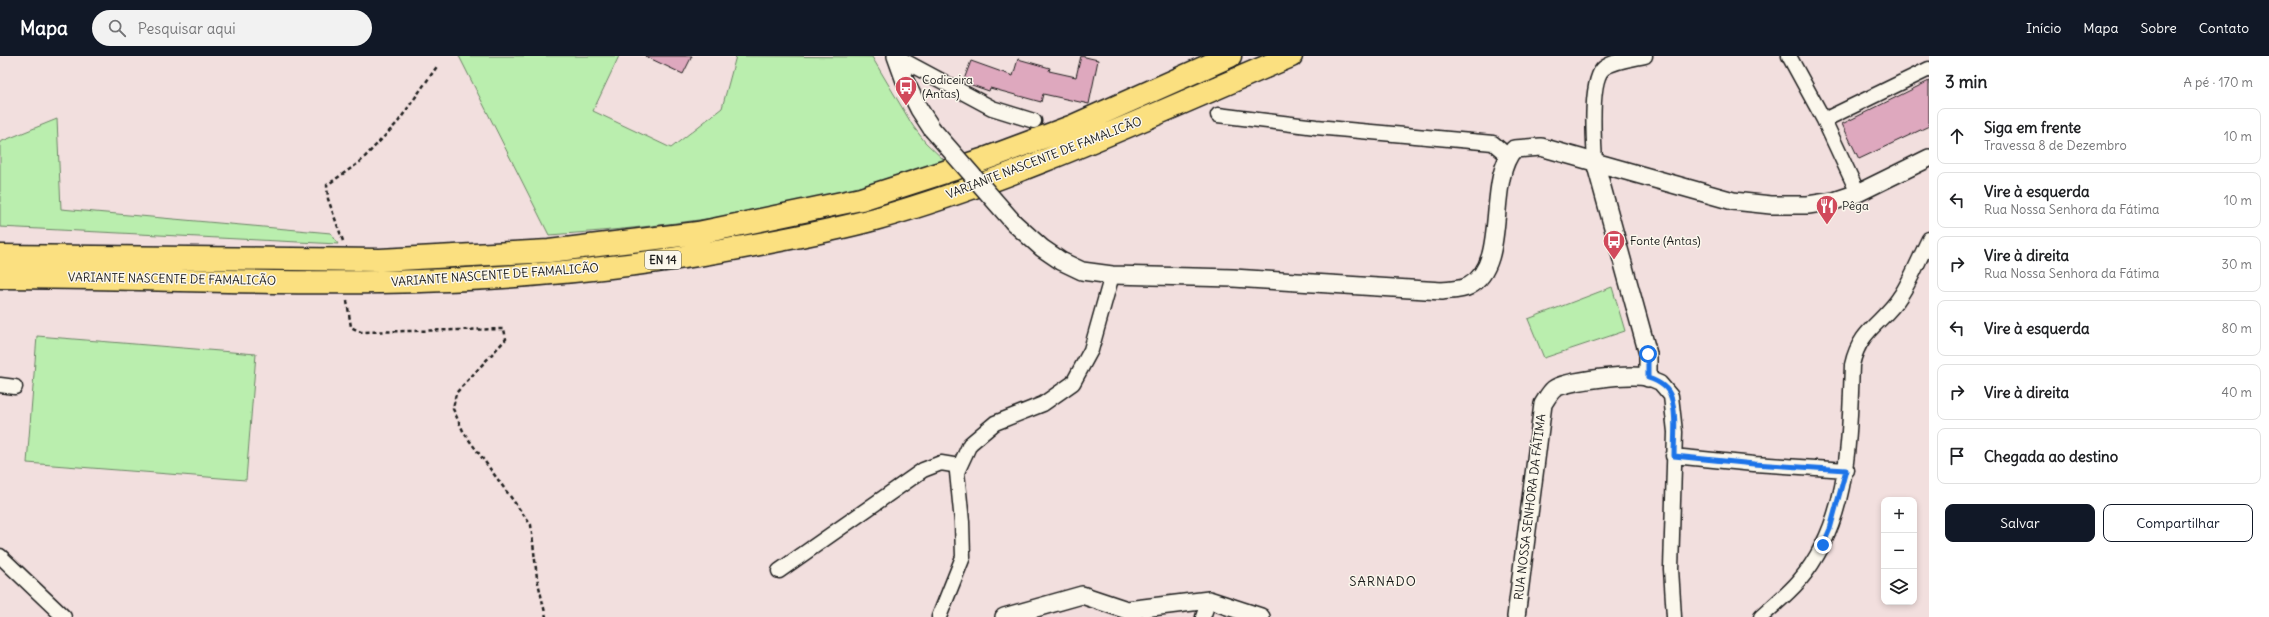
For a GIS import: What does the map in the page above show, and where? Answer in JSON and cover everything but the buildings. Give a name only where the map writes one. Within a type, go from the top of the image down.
[{"type":"highway","name":"VARIANTE NASCENTE DE FAMALICÃO","points":[[0,256],[380,260],[549,251],[698,233],[861,199],[982,160],[1073,126],[1230,56]]},
{"type":"highway","name":"VARIANTE NASCENTE DE FAMALICÃO","points":[[0,277],[385,282],[559,273],[704,255],[874,219],[941,198],[1004,176],[1079,146],[1291,56]]},
{"type":"street","points":[[1645,56],[1613,64],[1603,69],[1596,80],[1594,134],[1595,162],[1648,354],[1648,378]]},
{"type":"street","points":[[1789,56],[1824,120],[1858,193]]},
{"type":"street","points":[[896,57],[992,108],[1034,121]]},
{"type":"street","points":[[896,57],[918,109],[932,129],[1014,223],[1042,248],[1060,261],[1082,271],[1112,275],[1233,278],[1442,291],[1468,287],[1478,279],[1484,270],[1492,247],[1502,168],[1508,156],[1514,149],[1541,147],[1733,201],[1808,205],[1834,201],[1858,193],[1929,158]]},
{"type":"street","points":[[1824,120],[1929,69]]},
{"type":"street","points":[[1218,115],[1316,127],[1493,143],[1508,156]]},
{"type":"street","points":[[1761,617],[1799,581],[1823,545],[1830,529],[1846,470],[1852,365],[1856,348],[1862,338],[1901,296],[1929,239]]},
{"type":"street","points":[[939,617],[963,557],[962,522],[957,472],[970,444],[995,423],[1043,404],[1073,383],[1091,350],[1112,275]]},
{"type":"street","name":"RUA NOSSA SENHORA DA FÁTIMA","points":[[1516,617],[1543,404],[1554,389],[1570,382],[1632,376],[1648,378],[1660,383],[1671,396],[1675,432],[1671,569],[1674,617]]},
{"type":"street","points":[[0,385],[15,387]]},
{"type":"street","points":[[1674,456],[1754,464],[1846,470]]},
{"type":"street","points":[[779,571],[924,470],[941,463],[959,466]]},
{"type":"street","points":[[0,556],[64,617]]},
{"type":"street","points":[[1004,617],[1082,595],[1127,610],[1209,600],[1261,617]]},
{"type":"street","points":[[1203,617],[1209,600]]},
{"type":"path","points":[[344,244],[328,199],[327,185],[360,162],[398,122],[438,65]]},
{"type":"path","points":[[347,298],[351,327],[361,332],[504,329],[506,339],[456,393],[453,409],[464,434],[531,525],[536,578],[546,617]]},
{"type":"green space","points":[[459,56],[619,56],[593,111],[671,148],[722,108],[736,56],[872,57],[913,126],[925,142],[946,162],[898,178],[849,191],[750,212],[650,226],[549,235]]},
{"type":"green space","points":[[57,119],[61,209],[331,233],[338,244],[0,227],[0,142]]},
{"type":"green space","points":[[1612,287],[1625,331],[1544,358],[1528,319]]},
{"type":"green space","points":[[37,336],[256,354],[246,480],[27,463]]},
{"type":"place","name":"Codiceira (Antas)","points":[[906,106]]},
{"type":"place","name":"Pêga","points":[[1827,226]]},
{"type":"place","name":"Fonte (Antas)","points":[[1614,260]]},
{"type":"district","name":"SARNADO","points":[[1383,581]]},
{"type":"route","points":[[1648,354],[1648,378],[1660,383],[1671,396],[1675,432],[1674,456],[1754,464],[1846,470],[1830,529],[1823,545]]}]
